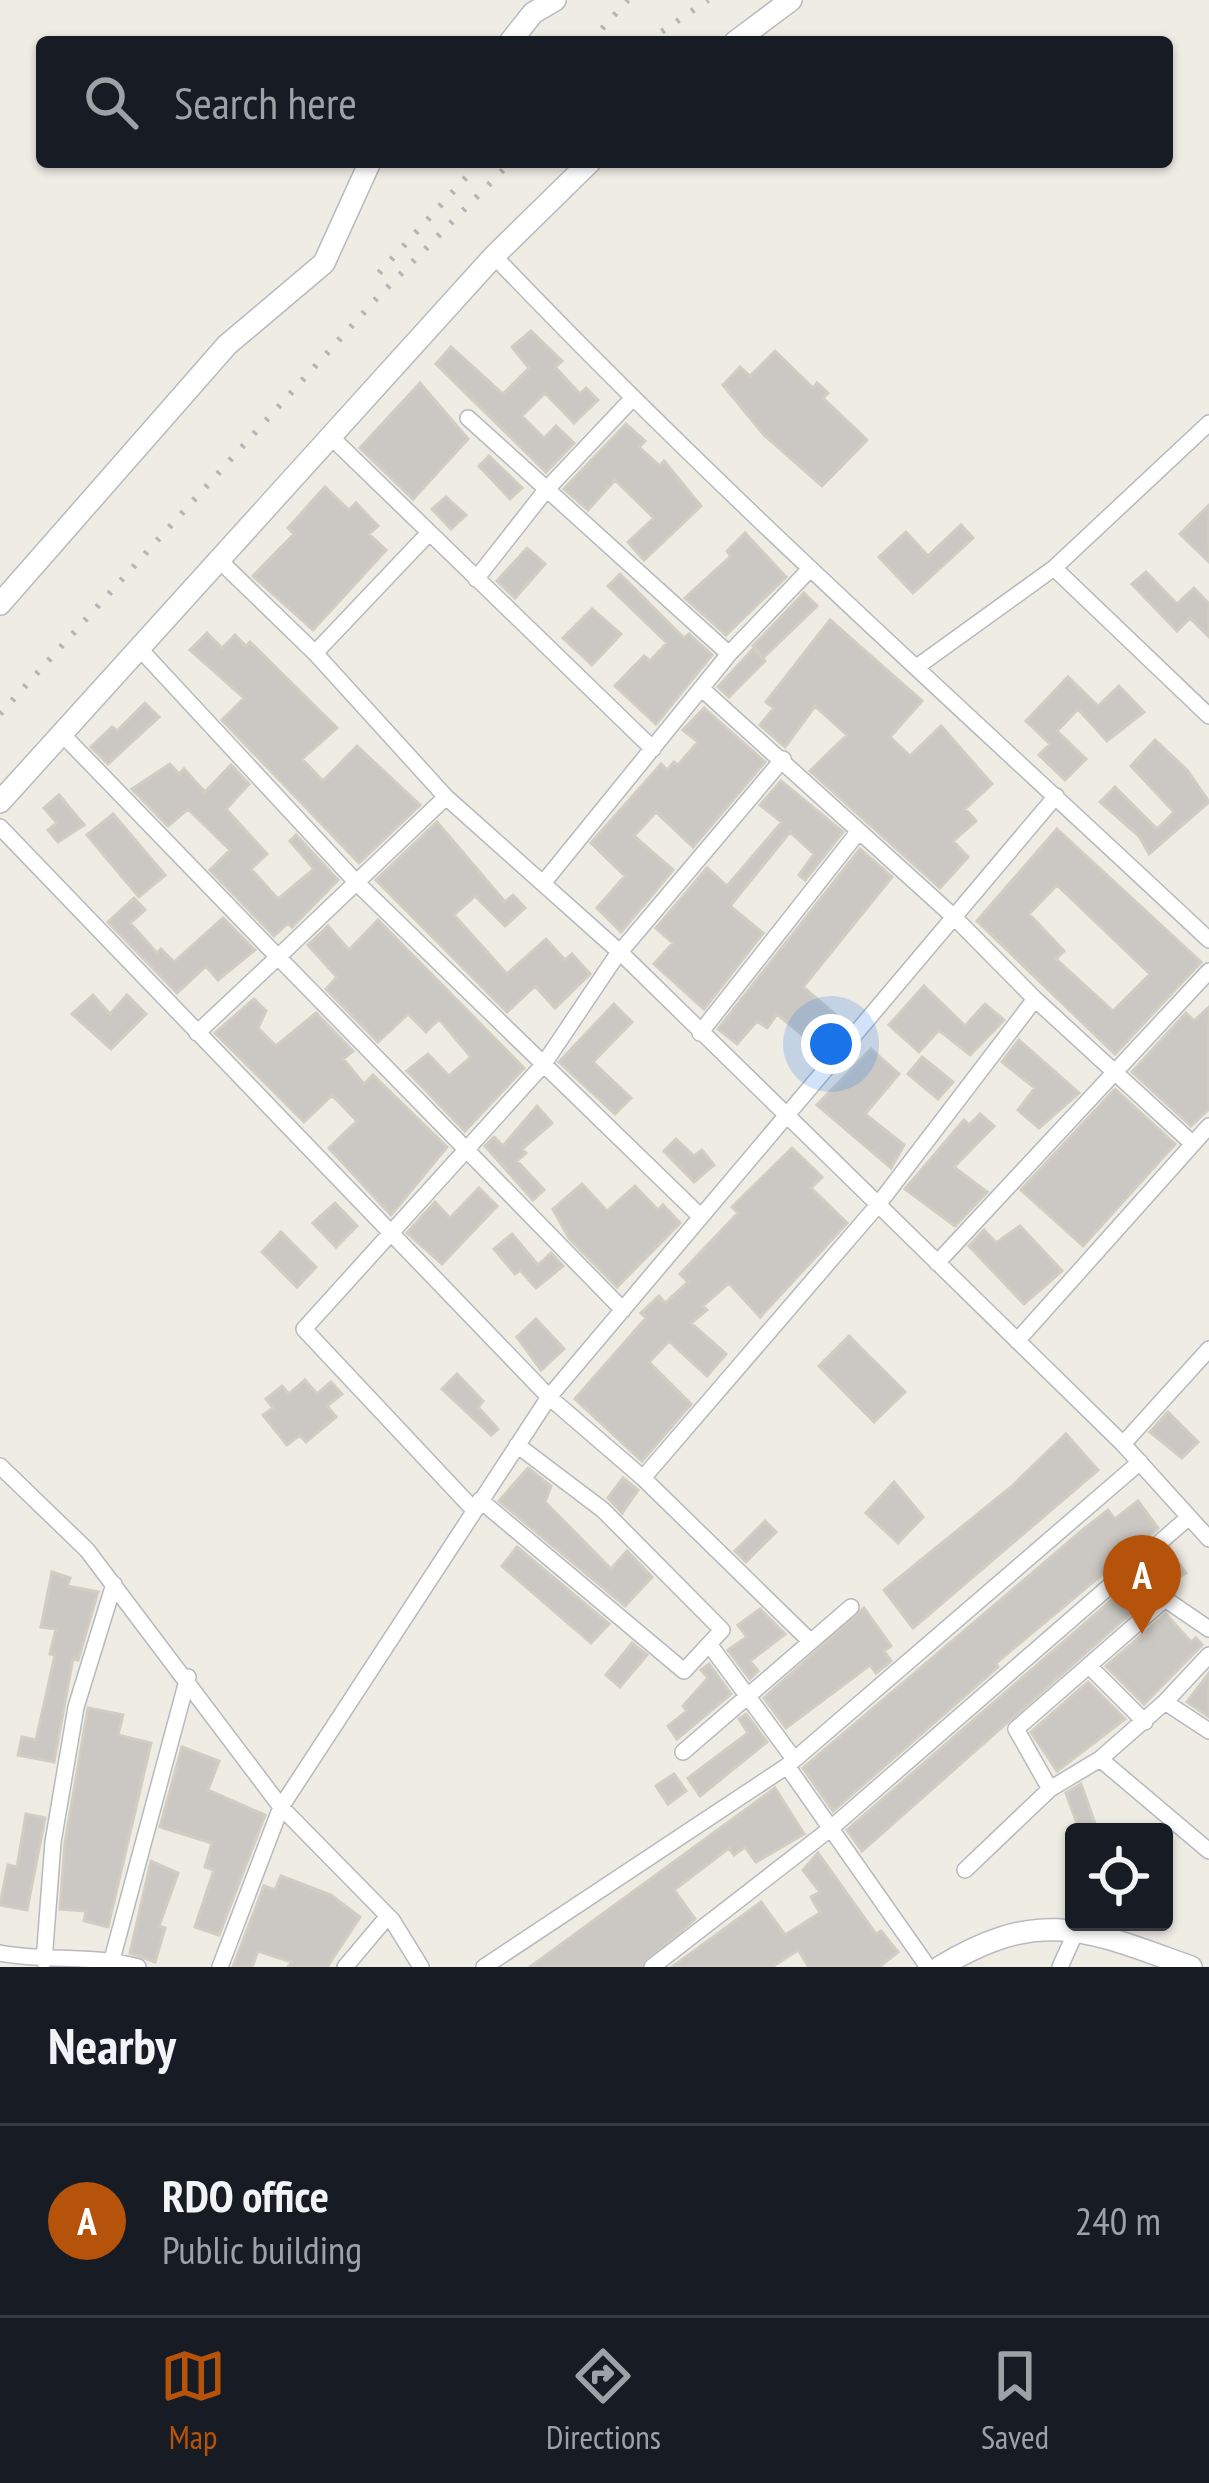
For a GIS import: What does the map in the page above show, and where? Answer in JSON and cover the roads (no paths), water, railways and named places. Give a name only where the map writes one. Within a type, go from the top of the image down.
[{"type":"street","points":[[515,36],[533,14],[555,0]]},
{"type":"street","points":[[743,36],[791,0]]},
{"type":"street","points":[[0,604],[227,345],[324,262],[367,168]]},
{"type":"street","points":[[0,802],[494,256],[584,168]]},
{"type":"street","points":[[494,256],[631,400],[808,571],[918,666],[1209,940]]},
{"type":"street","points":[[476,579],[546,490],[631,400]]},
{"type":"street","points":[[468,418],[729,654]]},
{"type":"street","points":[[918,666],[1054,568],[1209,423]]},
{"type":"street","points":[[331,437],[652,749]]},
{"type":"street","points":[[315,653],[427,535]]},
{"type":"street","points":[[219,560],[315,653],[446,797],[623,955],[1123,1444],[1209,1539]]},
{"type":"street","points":[[1054,568],[1209,716]]},
{"type":"street","points":[[544,882],[729,654],[808,571]]},
{"type":"street","points":[[139,648],[357,883],[701,1217]]},
{"type":"street","points":[[702,689],[954,917],[1035,999],[1193,1144]]},
{"type":"street","points":[[62,734],[623,1310]]},
{"type":"street","points":[[517,1445],[603,1510],[722,1630],[683,1671],[477,1505],[304,1329],[543,1065],[615,958],[623,955],[783,759]]},
{"type":"street","points":[[220,1967],[281,1807],[549,1397],[1056,796]]},
{"type":"street","points":[[196,1034],[446,797]]},
{"type":"street","points":[[0,827],[549,1397],[643,1478],[810,1641]]},
{"type":"street","points":[[700,1033],[859,831]]},
{"type":"street","points":[[937,1263],[1209,971]]},
{"type":"street","points":[[643,1478],[877,1206],[1035,999]]},
{"type":"street","points":[[1017,1341],[1209,1126]]},
{"type":"street","points":[[1123,1444],[1209,1349]]},
{"type":"street","points":[[484,1967],[790,1762],[1140,1462]]},
{"type":"street","points":[[0,1466],[114,1584],[281,1807],[388,1916],[421,1967]]},
{"type":"street","points":[[652,1967],[830,1829],[1189,1517]]},
{"type":"street","points":[[44,1961],[53,1842],[76,1707],[114,1584]]},
{"type":"street","points":[[1050,1789],[1016,1730],[1165,1599],[1209,1629]]},
{"type":"street","points":[[683,1752],[850,1607]]},
{"type":"street","points":[[709,1644],[830,1829],[928,1967]]},
{"type":"street","points":[[964,1870],[1050,1789],[1100,1759],[1145,1722],[1209,1655]]},
{"type":"street","points":[[1090,1666],[1145,1722]]},
{"type":"street","points":[[111,1963],[188,1677]]},
{"type":"street","points":[[1165,1702],[1209,1731]]},
{"type":"street","points":[[1100,1759],[1209,1851]]},
{"type":"street","points":[[346,1967],[388,1916]]},
{"type":"street","points":[[940,1967],[1024,1930],[1065,1928]]},
{"type":"street","points":[[1060,1967],[1076,1931]]},
{"type":"street","points":[[1089,1931],[1191,1967]]},
{"type":"street","points":[[0,1953],[137,1967]]},
{"type":"railway","points":[[595,36],[628,0]]},
{"type":"railway","points":[[656,36],[708,0]]},
{"type":"railway","points":[[379,273],[475,168]]},
{"type":"railway","points":[[0,714],[377,298],[505,168]]},
{"type":"place","name":"RDO office","points":[[1142,1634]]}]
